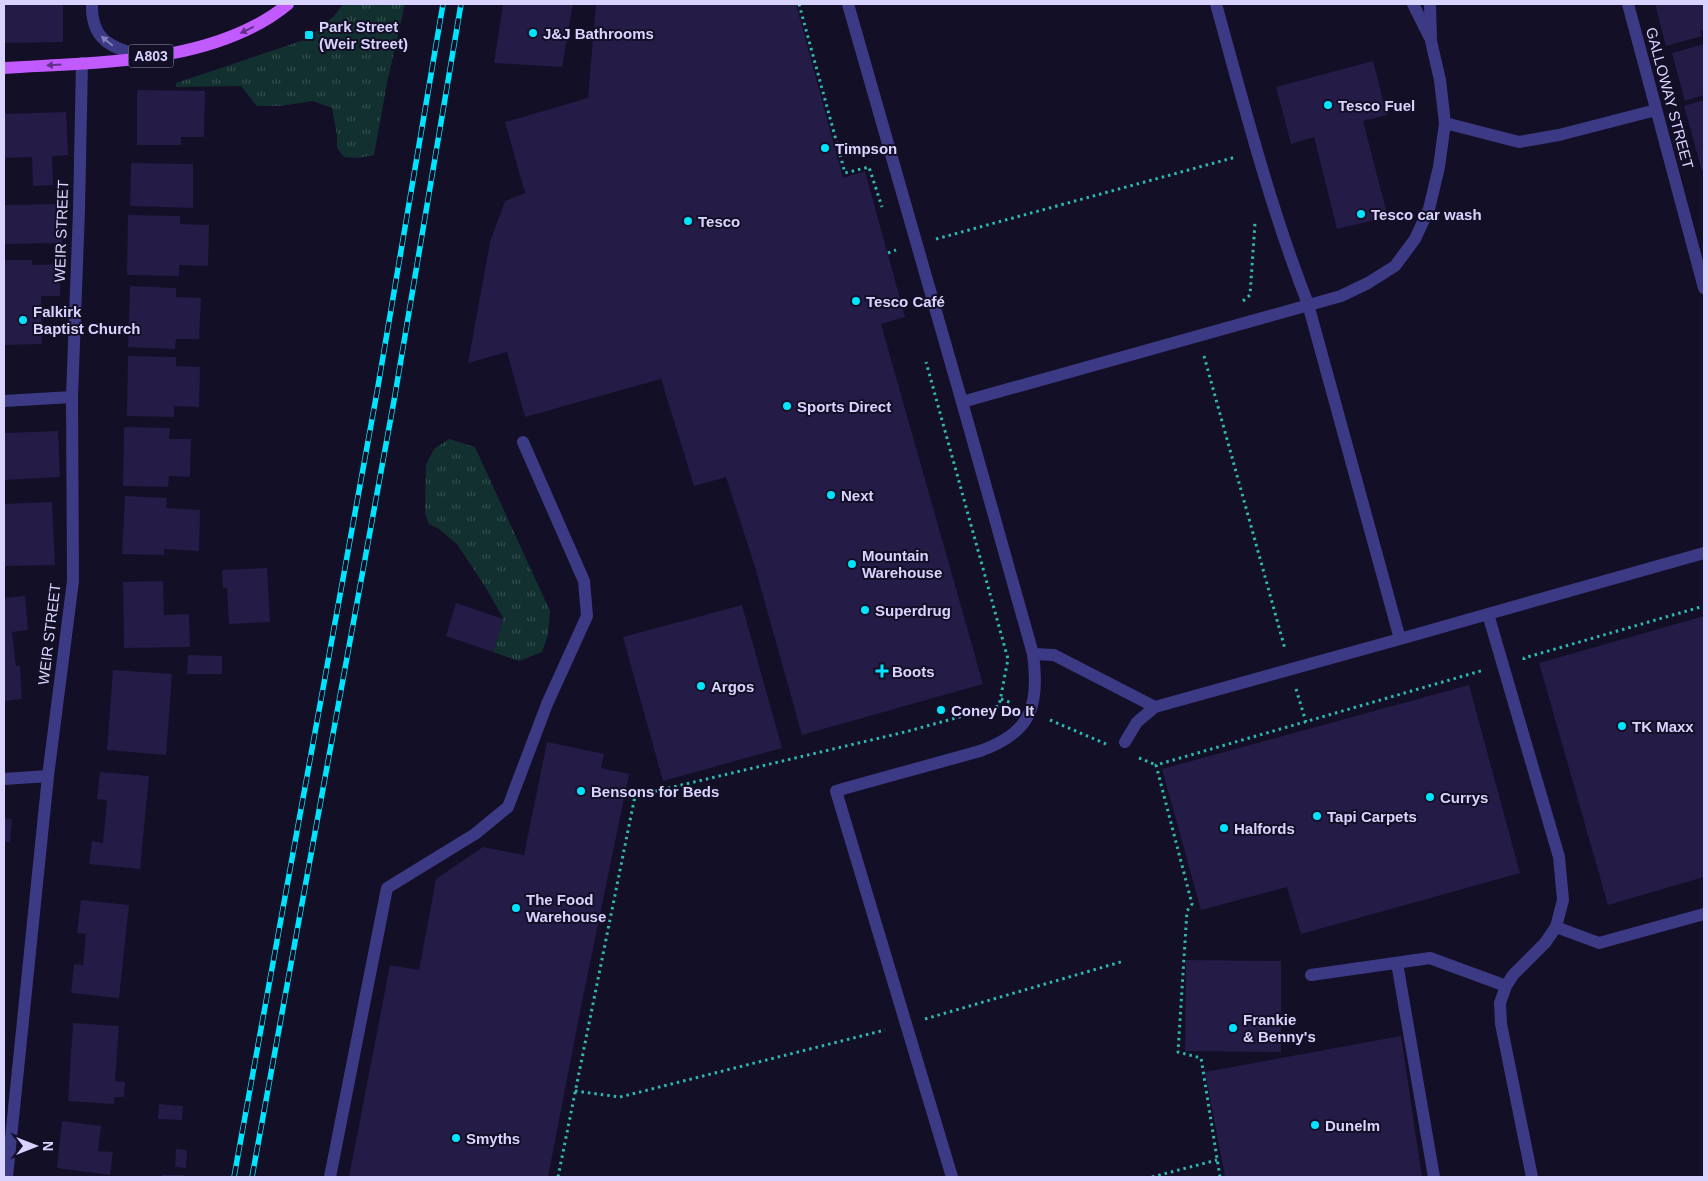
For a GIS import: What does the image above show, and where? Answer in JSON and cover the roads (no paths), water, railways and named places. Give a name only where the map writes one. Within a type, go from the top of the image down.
[{"type":"main road","name":"A803","points":[[4,68],[146,57],[197,48],[247,31],[288,4]]},
{"type":"street","points":[[92,4],[95,29],[105,40],[116,48],[146,57]]},
{"type":"street","points":[[848,4],[1033,654],[1036,679],[1030,711],[1020,728],[998,745],[838,790],[952,1177]]},
{"type":"street","points":[[1216,4],[1268,188],[1289,256],[1308,304],[1400,639]]},
{"type":"street","points":[[1413,4],[1431,41]]},
{"type":"street","points":[[962,402],[1341,296],[1368,283],[1395,266],[1415,239],[1429,209],[1439,166],[1445,122],[1440,80],[1431,41],[1430,4]]},
{"type":"street","name":"GALLOWAY STREET","points":[[1628,4],[1704,288]]},
{"type":"street","name":"WEIR STREET","points":[[6,1170],[48,776],[73,581],[72,397],[82,63]]},
{"type":"street","points":[[1445,122],[1520,142],[1559,136],[1656,110]]},
{"type":"street","points":[[4,401],[72,397]]},
{"type":"street","points":[[330,1177],[387,888],[475,834],[508,807],[546,704],[588,616],[584,581],[523,442]]},
{"type":"street","points":[[1126,742],[1137,722],[1155,707],[1704,553]]},
{"type":"street","points":[[1488,614],[1559,857],[1563,900],[1556,927],[1544,943],[1513,975],[1506,986],[1500,1003],[1501,1024],[1532,1177]]},
{"type":"street","points":[[1033,654],[1054,655],[1155,707]]},
{"type":"street","points":[[4,779],[48,776]]},
{"type":"street","points":[[1556,927],[1599,943],[1704,914]]},
{"type":"street","points":[[1311,975],[1430,958],[1506,986]]},
{"type":"street","points":[[1397,963],[1434,1177]]},
{"type":"railway","points":[[234,1177],[377,392],[443,4]]},
{"type":"railway","points":[[252,1177],[395,395],[461,4]]},
{"type":"place","name":"J&J Bathrooms","points":[[533,33]]},
{"type":"place","name":"Park Street (Weir Street)","points":[[309,35]]},
{"type":"place","name":"Tesco Fuel","points":[[1328,105]]},
{"type":"place","name":"Timpson","points":[[825,148]]},
{"type":"place","name":"Tesco car wash","points":[[1361,214]]},
{"type":"place","name":"Tesco","points":[[688,221]]},
{"type":"place","name":"Tesco Café","points":[[856,301]]},
{"type":"place","name":"Falkirk Baptist Church","points":[[23,320]]},
{"type":"place","name":"Sports Direct","points":[[787,406]]},
{"type":"place","name":"Next","points":[[831,495]]},
{"type":"place","name":"Mountain Warehouse","points":[[852,564]]},
{"type":"place","name":"Superdrug","points":[[865,610]]},
{"type":"place","name":"Boots","points":[[882,671]]},
{"type":"place","name":"Argos","points":[[701,686]]},
{"type":"place","name":"Coney Do It","points":[[941,710]]},
{"type":"place","name":"TK Maxx","points":[[1622,726]]},
{"type":"place","name":"Bensons for Beds","points":[[581,791]]},
{"type":"place","name":"Currys","points":[[1430,797]]},
{"type":"place","name":"Tapi Carpets","points":[[1317,816]]},
{"type":"place","name":"Halfords","points":[[1224,828]]},
{"type":"place","name":"The Food Warehouse","points":[[516,908]]},
{"type":"place","name":"Frankie & Benny's","points":[[1233,1028]]},
{"type":"place","name":"Dunelm","points":[[1315,1125]]},
{"type":"place","name":"Smyths","points":[[456,1138]]}]
